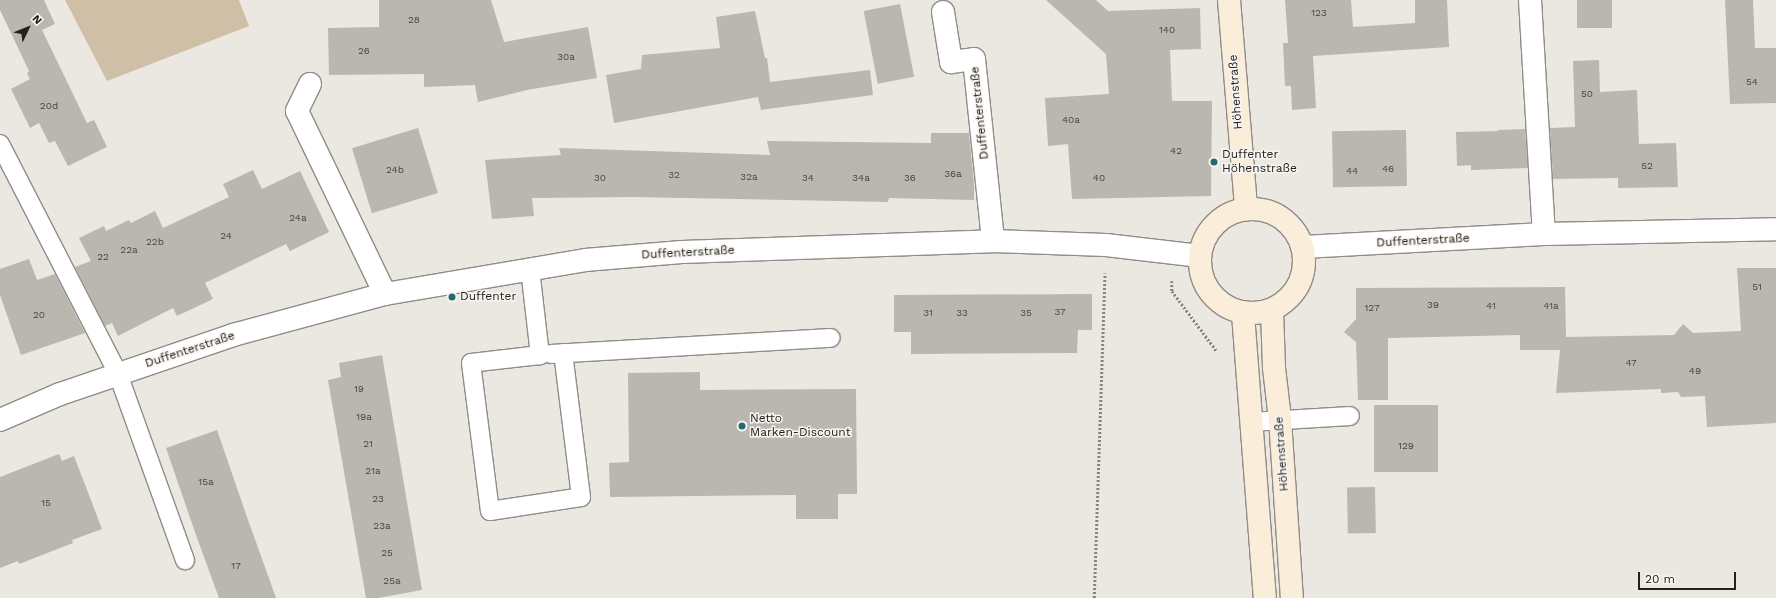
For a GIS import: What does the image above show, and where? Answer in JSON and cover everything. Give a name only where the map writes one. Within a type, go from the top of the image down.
[{"type":"street","name":"Höhenstraße","points":[[1229,0],[1246,209]]},
{"type":"street","points":[[1530,0],[1544,234]]},
{"type":"street","name":"Duffenterstraße","points":[[943,12],[951,62],[974,59],[993,241]]},
{"type":"street","points":[[310,84],[297,111],[386,294]]},
{"type":"street","points":[[1246,209],[1264,210],[1281,218],[1294,231],[1302,247],[1304,266],[1299,284],[1288,300],[1272,310],[1243,314],[1228,308],[1215,299],[1206,287],[1200,272],[1199,256],[1206,234],[1223,217],[1246,209]]},
{"type":"street","name":"Duffenterstraße","points":[[1302,247],[1544,234],[1776,230]]},
{"type":"street","name":"Duffenterstraße","points":[[0,420],[60,394],[233,335],[386,294],[585,260],[682,252],[993,241],[1106,245],[1199,256]]},
{"type":"street","name":"Höhenstraße","points":[[1272,310],[1274,368],[1280,419],[1292,598]]},
{"type":"street","points":[[1243,314],[1265,598]]},
{"type":"lane","points":[[0,144],[118,374],[185,560]]},
{"type":"lane","points":[[530,269],[540,355]]},
{"type":"lane","points":[[563,354],[581,498],[490,511],[472,363],[540,355],[831,338]]},
{"type":"lane","points":[[1251,422],[1280,419],[1350,416]]},
{"type":"path","points":[[1094,598],[1106,245]]},
{"type":"path","points":[[1171,253],[1172,291],[1215,347],[1217,355]]},
{"type":"shaded area","points":[[65,0],[239,0],[249,26],[107,81]]},
{"type":"building","points":[[0,0],[44,0],[55,24],[42,30],[87,123],[94,120],[107,147],[68,166],[55,141],[49,143],[39,123],[30,128],[11,89],[30,79],[27,73],[29,71],[0,10]]},
{"type":"building","points":[[379,0],[491,0],[504,42],[588,27],[597,78],[527,90],[478,102],[475,85],[424,87],[424,74],[329,75],[328,28],[379,27]]},
{"type":"building","points":[[1046,0],[1096,0],[1108,11],[1200,8],[1201,49],[1170,50],[1172,101],[1212,101],[1211,196],[1072,199],[1068,144],[1048,146],[1045,98],[1109,94],[1106,54]]},
{"type":"building","points":[[1285,0],[1351,0],[1353,27],[1415,23],[1415,0],[1447,0],[1449,47],[1313,56],[1316,108],[1292,110],[1291,86],[1285,86],[1283,43],[1288,43]]},
{"type":"building","points":[[1577,0],[1612,0],[1612,28],[1577,28]]},
{"type":"building","points":[[1725,0],[1753,0],[1755,48],[1776,48],[1776,103],[1730,104]]},
{"type":"building","points":[[900,4],[914,77],[878,84],[864,11]]},
{"type":"building","points":[[755,11],[765,58],[767,58],[770,82],[870,70],[873,95],[761,110],[758,97],[614,123],[606,75],[641,69],[642,55],[720,48],[716,17]]},
{"type":"building","points":[[1599,60],[1600,92],[1637,90],[1639,144],[1676,143],[1678,187],[1618,188],[1618,178],[1553,179],[1550,128],[1575,127],[1573,61]]},
{"type":"building","points":[[418,128],[438,193],[372,213],[352,148]]},
{"type":"building","points":[[1525,129],[1528,168],[1471,170],[1471,165],[1457,166],[1456,132]]},
{"type":"building","points":[[1406,130],[1407,186],[1333,187],[1332,131]]},
{"type":"building","points":[[931,133],[969,133],[974,200],[889,198],[888,202],[633,197],[532,198],[534,216],[492,219],[485,160],[561,155],[559,148],[770,155],[767,141],[931,143]]},
{"type":"building","points":[[253,170],[262,189],[300,171],[329,232],[290,251],[286,244],[205,283],[213,299],[177,316],[173,308],[118,336],[112,323],[105,326],[75,267],[91,261],[79,238],[104,226],[106,231],[129,220],[131,223],[155,211],[163,228],[229,197],[223,184]]},
{"type":"building","points":[[29,259],[37,280],[55,274],[85,333],[21,355],[0,295],[0,269]]},
{"type":"building","points":[[1737,268],[1776,268],[1776,423],[1707,427],[1705,396],[1681,397],[1678,392],[1661,393],[1661,389],[1556,393],[1560,350],[1520,350],[1520,335],[1388,338],[1388,400],[1358,400],[1356,342],[1344,332],[1356,319],[1356,288],[1565,287],[1566,337],[1674,335],[1683,324],[1693,333],[1741,331]]},
{"type":"building","points":[[1092,294],[1092,330],[1078,330],[1077,353],[911,354],[911,332],[894,332],[894,295]]},
{"type":"building","points":[[382,355],[422,590],[378,598],[366,598],[328,380],[341,377],[339,363]]},
{"type":"building","name":"Netto Marken-Discount","points":[[700,372],[700,390],[856,389],[857,494],[838,494],[838,519],[796,519],[796,495],[610,497],[609,463],[629,462],[628,373]]},
{"type":"building","points":[[1374,405],[1438,405],[1438,472],[1374,472]]},
{"type":"building","points":[[217,430],[276,598],[219,598],[196,535],[166,448]]},
{"type":"building","points":[[59,454],[62,461],[74,456],[102,529],[72,540],[73,543],[19,564],[18,561],[0,568],[0,477]]},
{"type":"building","points":[[1347,487],[1375,487],[1376,533],[1348,533]]},
{"type":"place","name":"Duffenter Höhenstraße","points":[[1214,162]]},
{"type":"place","name":"Duffenter","points":[[452,297]]},
{"type":"place","name":"Netto Marken-Discount","points":[[742,426]]}]
